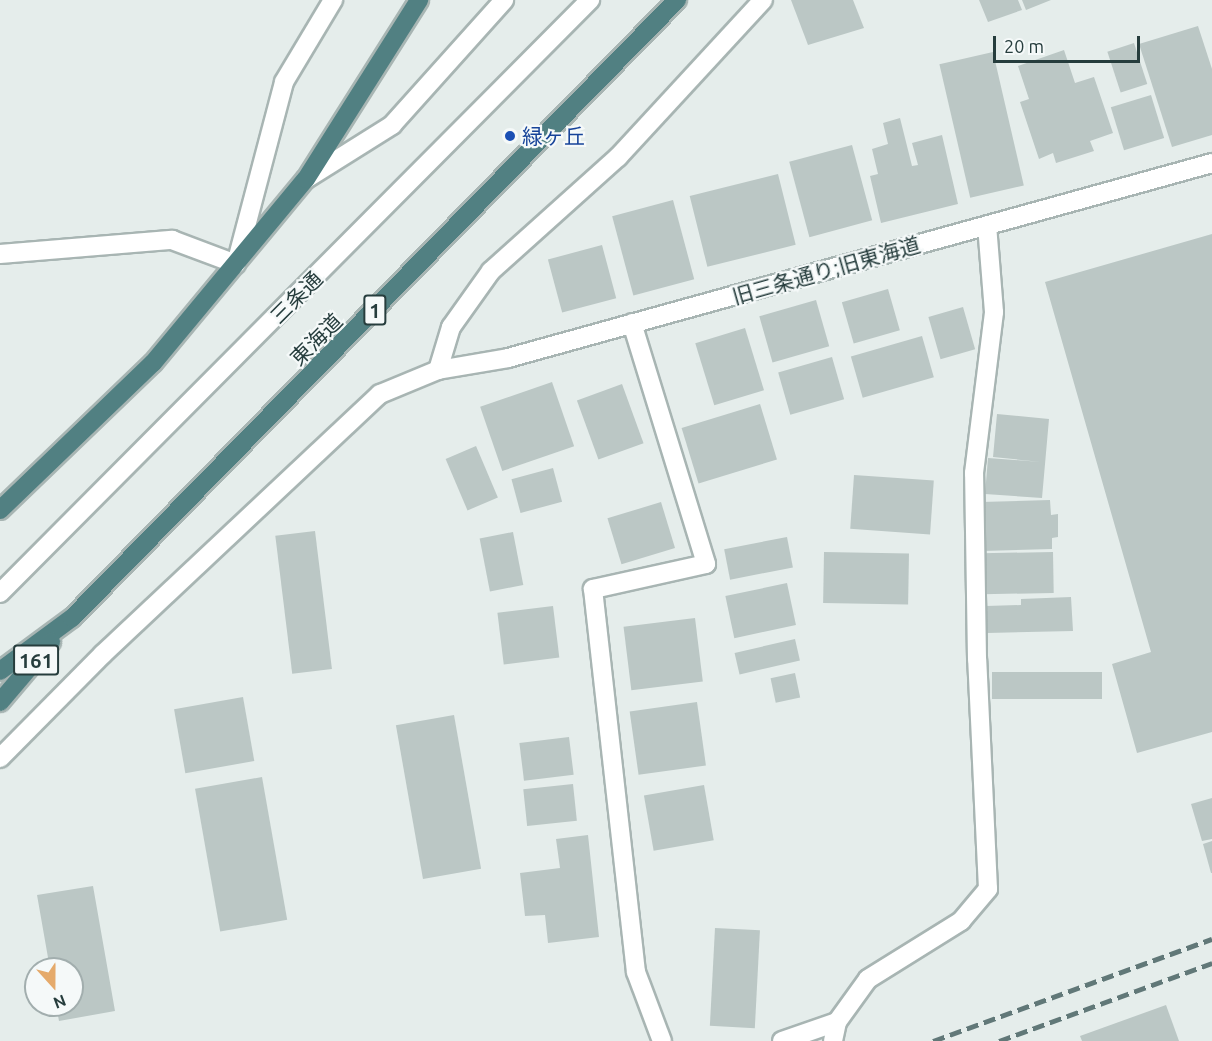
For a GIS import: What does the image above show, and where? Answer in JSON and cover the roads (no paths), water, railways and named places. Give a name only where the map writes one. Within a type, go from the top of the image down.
[{"type":"highway","points":[[0,510],[153,363],[306,179],[419,0]]},
{"type":"highway","name":"東海道","points":[[0,671],[72,618],[677,0]]},
{"type":"highway","name":"161","points":[[0,702],[72,618]]},
{"type":"street","points":[[0,254],[172,240],[236,264],[285,82],[333,0]]},
{"type":"street","points":[[306,179],[392,125],[504,0]]},
{"type":"street","name":"三条通","points":[[0,593],[590,0]]},
{"type":"street","points":[[438,370],[451,327],[491,271],[618,157],[764,0]]},
{"type":"street","name":"旧三条通り;旧東海道","points":[[0,758],[104,654],[380,394],[438,370],[508,358],[1212,163]]},
{"type":"street","points":[[833,1041],[837,1022],[868,979],[961,921],[987,889],[977,659],[974,473],[994,312],[987,225]]},
{"type":"street","points":[[632,323],[706,564],[593,590],[636,972],[662,1041]]},
{"type":"street","points":[[782,1041],[837,1022]]},
{"type":"railway","points":[[933,1041],[1212,939]]},
{"type":"railway","points":[[999,1041],[1212,963]]},
{"type":"place","name":"緑ヶ丘","points":[[510,136]]}]
